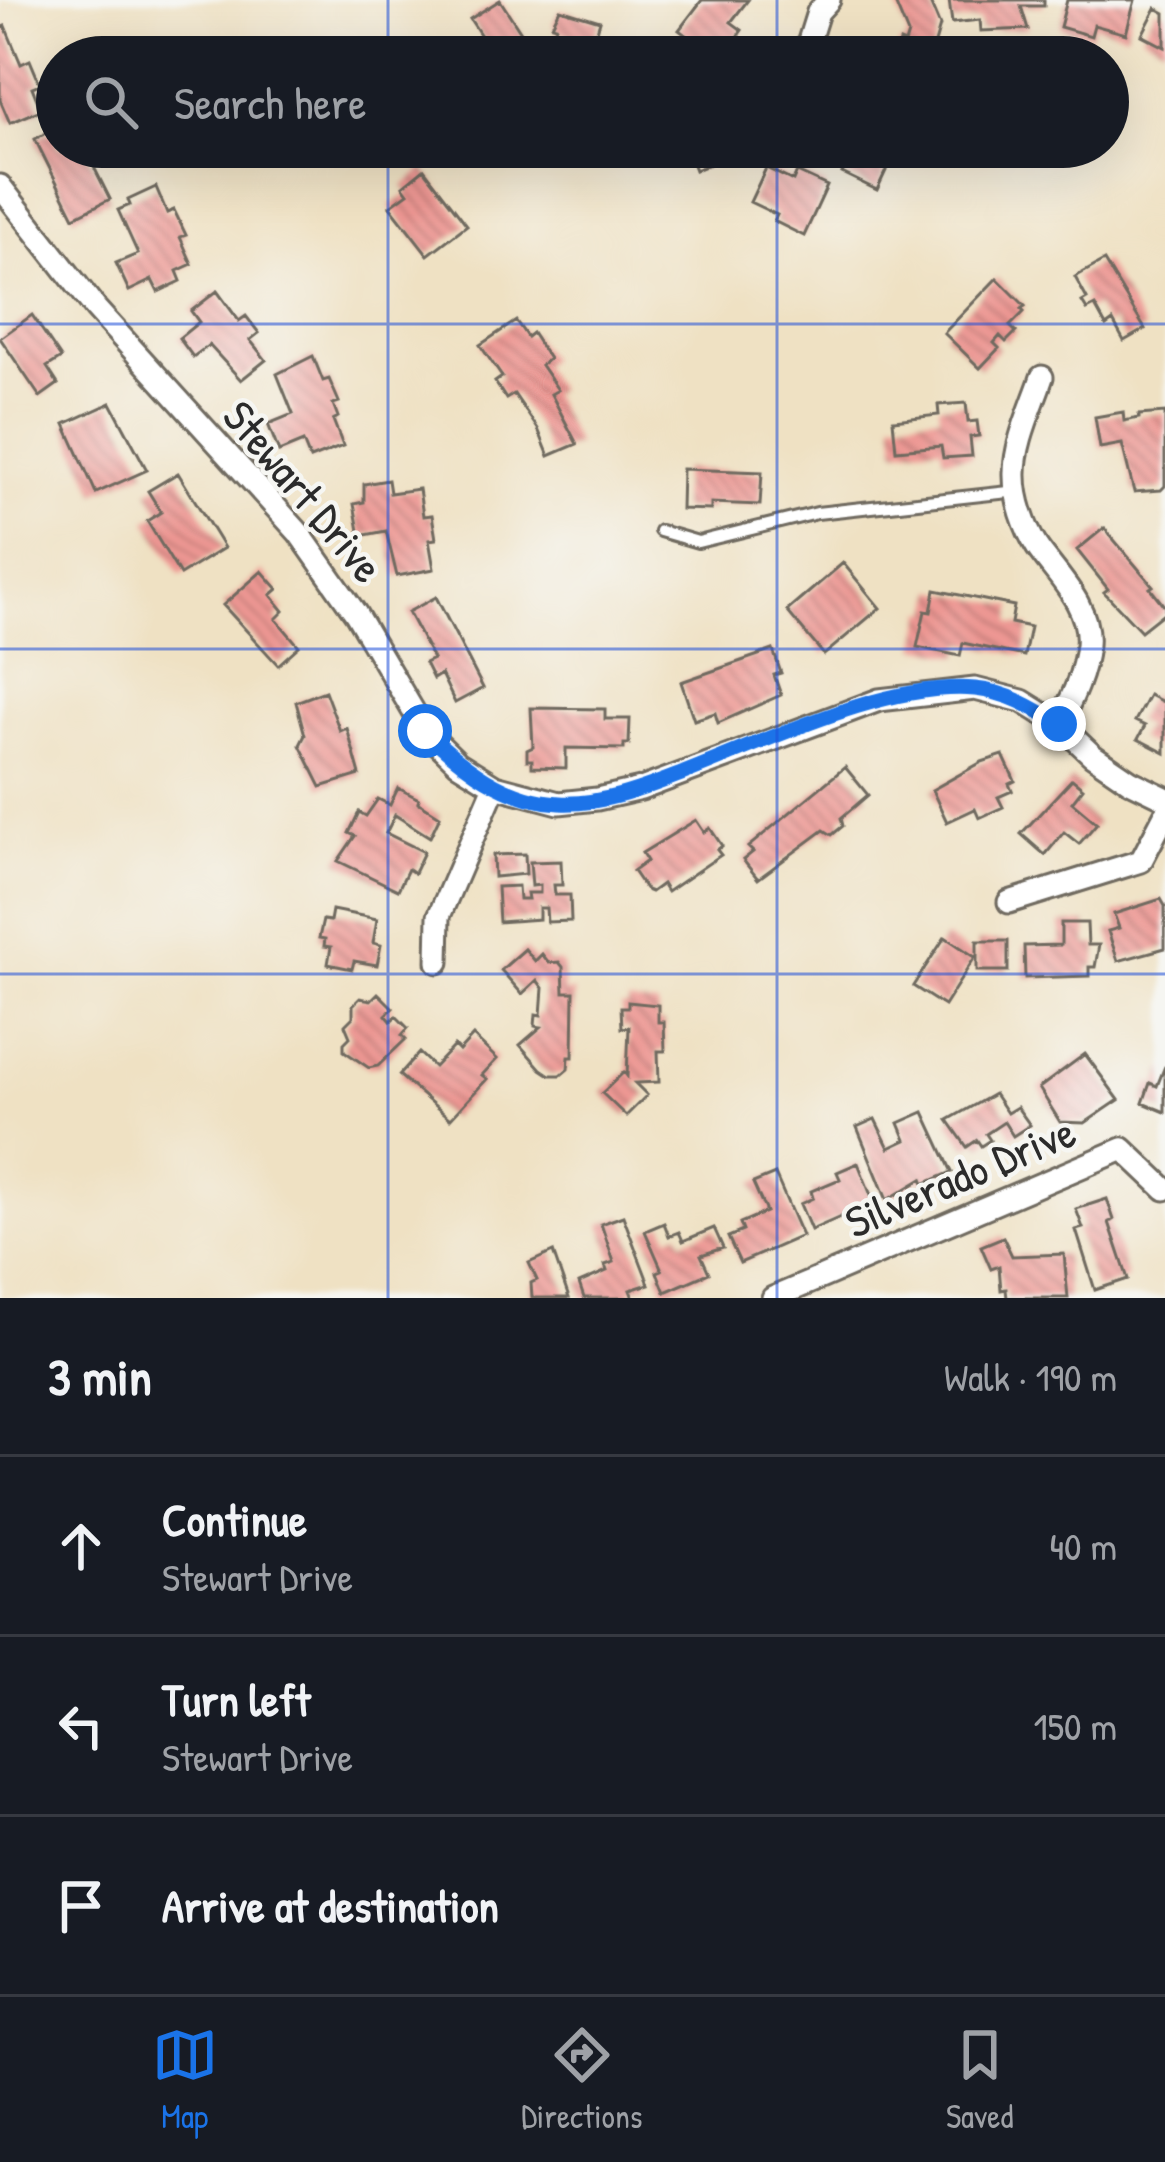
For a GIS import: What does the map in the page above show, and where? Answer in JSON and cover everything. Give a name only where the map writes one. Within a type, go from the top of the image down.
[{"type":"street","points":[[811,36],[818,12],[829,0]]},
{"type":"street","name":"Stewart Drive","points":[[0,186],[96,309],[299,533],[356,614],[425,731],[458,763],[495,786],[559,803],[597,800],[641,789],[879,700],[975,689],[1022,700],[1059,724],[1092,755],[1165,799]]},
{"type":"street","points":[[1042,377],[1015,474],[1035,545],[1063,578],[1079,608],[1088,640],[1079,684],[1059,724]]},
{"type":"street","points":[[439,962],[439,916],[495,786]]},
{"type":"street","points":[[1009,902],[1141,861],[1165,815]]},
{"type":"street","name":"Silverado Drive","points":[[773,1298],[1123,1149],[1165,1189]]},
{"type":"lane","points":[[660,531],[698,542],[817,513],[1018,491]]},
{"type":"building","points":[[500,0],[523,36],[481,36],[470,19]]},
{"type":"building","points":[[702,0],[748,0],[731,22],[742,30],[738,36],[687,36],[679,30]]},
{"type":"building","points":[[929,0],[940,26],[937,36],[907,36],[895,3]]},
{"type":"building","points":[[949,0],[1044,0],[1044,6],[1021,6],[1028,29],[981,31],[980,20],[952,23]]},
{"type":"building","points":[[1067,0],[1135,0],[1126,34],[1094,25],[1091,36],[1060,27]]},
{"type":"building","points":[[1156,8],[1165,13],[1165,47],[1142,35]]},
{"type":"building","points":[[560,9],[600,21],[596,36],[554,31]]},
{"type":"building","points":[[5,26],[21,64],[30,60],[36,74],[32,87],[36,112],[10,123],[0,100],[0,28]]},
{"type":"building","points":[[50,168],[94,168],[110,199],[74,217]]},
{"type":"building","points":[[766,168],[793,181],[797,172],[827,186],[804,236],[750,202]]},
{"type":"building","points":[[844,168],[887,168],[877,190],[842,173]]},
{"type":"building","points":[[424,169],[467,225],[428,255],[390,206],[408,193],[403,186]]},
{"type":"building","points":[[156,187],[167,213],[174,210],[186,235],[180,237],[192,264],[177,271],[181,281],[158,292],[152,280],[129,291],[116,263],[138,254],[118,210]]},
{"type":"building","points":[[1104,261],[1145,329],[1124,341],[1113,321],[1106,326],[1095,306],[1087,310],[1082,302],[1087,299],[1075,277]]},
{"type":"building","points":[[997,278],[1025,306],[1024,312],[1010,326],[1016,332],[1006,342],[1000,336],[994,343],[999,348],[980,368],[944,333]]},
{"type":"building","points":[[217,291],[239,321],[246,316],[259,333],[250,340],[266,360],[241,380],[209,345],[193,357],[179,338],[199,322],[191,311]]},
{"type":"building","points":[[32,315],[61,358],[47,367],[58,384],[40,397],[0,338]]},
{"type":"building","points":[[516,321],[527,337],[532,333],[549,359],[541,365],[558,390],[551,394],[577,444],[549,456],[538,429],[514,394],[506,399],[495,382],[502,377],[480,345]]},
{"type":"building","points":[[313,356],[339,402],[333,404],[338,417],[333,420],[343,446],[310,459],[303,442],[279,452],[268,424],[293,414],[277,374]]},
{"type":"building","points":[[111,403],[147,470],[96,493],[65,424]]},
{"type":"building","points":[[966,403],[968,422],[977,421],[979,436],[970,437],[972,456],[943,458],[941,446],[896,450],[893,420],[939,415],[938,405]]},
{"type":"building","points":[[1123,412],[1124,421],[1165,413],[1165,486],[1161,490],[1134,492],[1122,444],[1100,448],[1095,417]]},
{"type":"building","points":[[682,469],[762,472],[760,505],[711,503],[711,510],[681,509]]},
{"type":"building","points":[[178,473],[224,548],[180,575],[147,521],[161,512],[148,491]]},
{"type":"building","points":[[388,480],[390,493],[419,489],[423,516],[432,515],[436,539],[429,540],[434,569],[397,576],[386,531],[360,536],[354,504],[364,502],[364,484]]},
{"type":"building","points":[[1104,528],[1165,607],[1141,631],[1104,592],[1108,589],[1077,550]]},
{"type":"building","points":[[843,563],[880,608],[824,655],[787,611]]},
{"type":"building","points":[[262,571],[278,589],[271,595],[284,611],[276,619],[299,646],[278,665],[223,605]]},
{"type":"building","points":[[935,590],[1014,606],[1011,623],[1030,627],[1024,656],[963,643],[960,656],[917,647]]},
{"type":"building","points":[[436,597],[483,688],[455,703],[441,674],[433,679],[425,663],[433,659],[408,612]]},
{"type":"building","points":[[773,650],[781,673],[774,675],[781,695],[718,723],[715,713],[694,720],[681,682]]},
{"type":"building","points":[[325,691],[340,731],[347,728],[360,775],[321,787],[300,745],[305,735],[296,702]]},
{"type":"building","points":[[1149,695],[1165,703],[1165,753],[1138,739],[1145,726],[1135,721]]},
{"type":"building","points":[[531,708],[605,709],[605,719],[630,719],[629,744],[624,749],[566,748],[566,768],[532,767],[532,760],[527,760],[527,750],[533,747]]},
{"type":"building","points":[[1003,755],[1015,781],[1009,784],[1012,791],[998,797],[1003,807],[979,818],[975,809],[947,822],[932,790]]},
{"type":"building","points":[[845,767],[868,795],[841,818],[843,826],[832,835],[824,830],[758,879],[743,860],[753,852],[748,847]]},
{"type":"building","points":[[1072,779],[1083,788],[1072,802],[1097,823],[1079,844],[1064,832],[1045,855],[1021,834]]},
{"type":"building","points":[[398,788],[440,816],[430,837],[395,815],[386,833],[424,852],[414,873],[408,869],[398,890],[338,861],[355,836],[349,833],[359,812],[366,816],[378,799],[390,805]]},
{"type":"building","points":[[696,820],[704,832],[710,828],[722,846],[717,850],[721,855],[667,892],[662,884],[651,892],[646,890],[633,871],[647,861],[642,853]]},
{"type":"building","points":[[525,854],[526,874],[494,877],[493,855]]},
{"type":"building","points":[[561,861],[562,885],[554,885],[555,895],[570,895],[571,921],[547,922],[546,908],[539,908],[539,919],[499,922],[497,887],[518,886],[519,899],[528,899],[527,893],[540,893],[540,885],[532,886],[530,862]]},
{"type":"building","points":[[1161,899],[1165,948],[1118,961],[1108,931],[1119,928],[1114,914]]},
{"type":"building","points":[[332,910],[377,919],[373,943],[381,945],[377,965],[354,961],[352,969],[328,964],[331,947],[319,938],[323,920],[330,921]]},
{"type":"building","points":[[1061,923],[1087,923],[1088,945],[1099,945],[1095,967],[1089,967],[1089,976],[1025,978],[1024,946],[1061,945]]},
{"type":"building","points":[[945,937],[975,957],[944,1006],[913,986]]},
{"type":"building","points":[[977,941],[1008,941],[1008,971],[977,971]]},
{"type":"building","points":[[525,949],[535,961],[542,954],[549,963],[559,962],[564,992],[574,992],[573,1057],[561,1075],[541,1069],[520,1045],[541,1027],[535,1026],[536,1014],[541,1015],[543,988],[537,980],[522,994],[501,970]]},
{"type":"building","points":[[378,993],[393,1008],[386,1015],[391,1021],[396,1016],[408,1028],[402,1035],[406,1039],[378,1066],[369,1068],[344,1051],[350,1037],[345,1025],[360,998],[371,1000]]},
{"type":"building","points":[[628,1002],[658,1005],[665,1051],[658,1051],[659,1082],[635,1083],[647,1095],[626,1116],[602,1093],[624,1072],[627,1076],[629,1027],[622,1028],[621,1007],[628,1007]]},
{"type":"building","points":[[473,1036],[497,1059],[482,1075],[487,1079],[450,1119],[399,1075],[419,1053],[434,1067],[454,1046],[459,1051]]},
{"type":"building","points":[[1085,1054],[1119,1100],[1085,1123],[1060,1122],[1039,1088]]},
{"type":"building","points":[[1165,1066],[1165,1112],[1143,1103],[1150,1083],[1157,1086]]},
{"type":"building","points":[[994,1094],[1007,1113],[1017,1107],[1030,1125],[1013,1136],[1004,1122],[986,1134],[990,1140],[981,1146],[977,1140],[967,1147],[948,1120]]},
{"type":"building","points":[[924,1112],[952,1172],[924,1184],[922,1179],[887,1200],[857,1127],[875,1119],[889,1148],[906,1140],[899,1123]]},
{"type":"building","points":[[858,1163],[874,1203],[864,1207],[866,1213],[854,1218],[852,1212],[811,1230],[800,1204],[813,1198],[811,1191],[840,1179],[837,1172]]},
{"type":"building","points":[[775,1174],[802,1236],[740,1263],[728,1237],[743,1231],[740,1223],[766,1212],[753,1183]]},
{"type":"building","points":[[1107,1199],[1114,1220],[1109,1222],[1128,1279],[1095,1290],[1076,1230],[1083,1228],[1076,1209]]},
{"type":"building","points":[[623,1216],[649,1284],[630,1290],[633,1298],[584,1298],[579,1283],[607,1271],[605,1265],[614,1262],[601,1224]]},
{"type":"building","points":[[664,1223],[669,1236],[679,1232],[683,1241],[714,1228],[723,1248],[701,1255],[709,1273],[665,1292],[657,1272],[662,1270],[645,1231]]},
{"type":"building","points":[[1003,1237],[1012,1256],[1064,1254],[1068,1298],[1007,1298],[1006,1289],[1001,1290],[999,1266],[991,1269],[981,1246]]},
{"type":"building","points":[[553,1252],[569,1298],[532,1298],[531,1283],[537,1280],[529,1263]]},
{"type":"route","points":[[425,731],[458,763],[495,786],[559,803],[641,789],[879,700],[975,689],[1022,700],[1059,724]]}]
